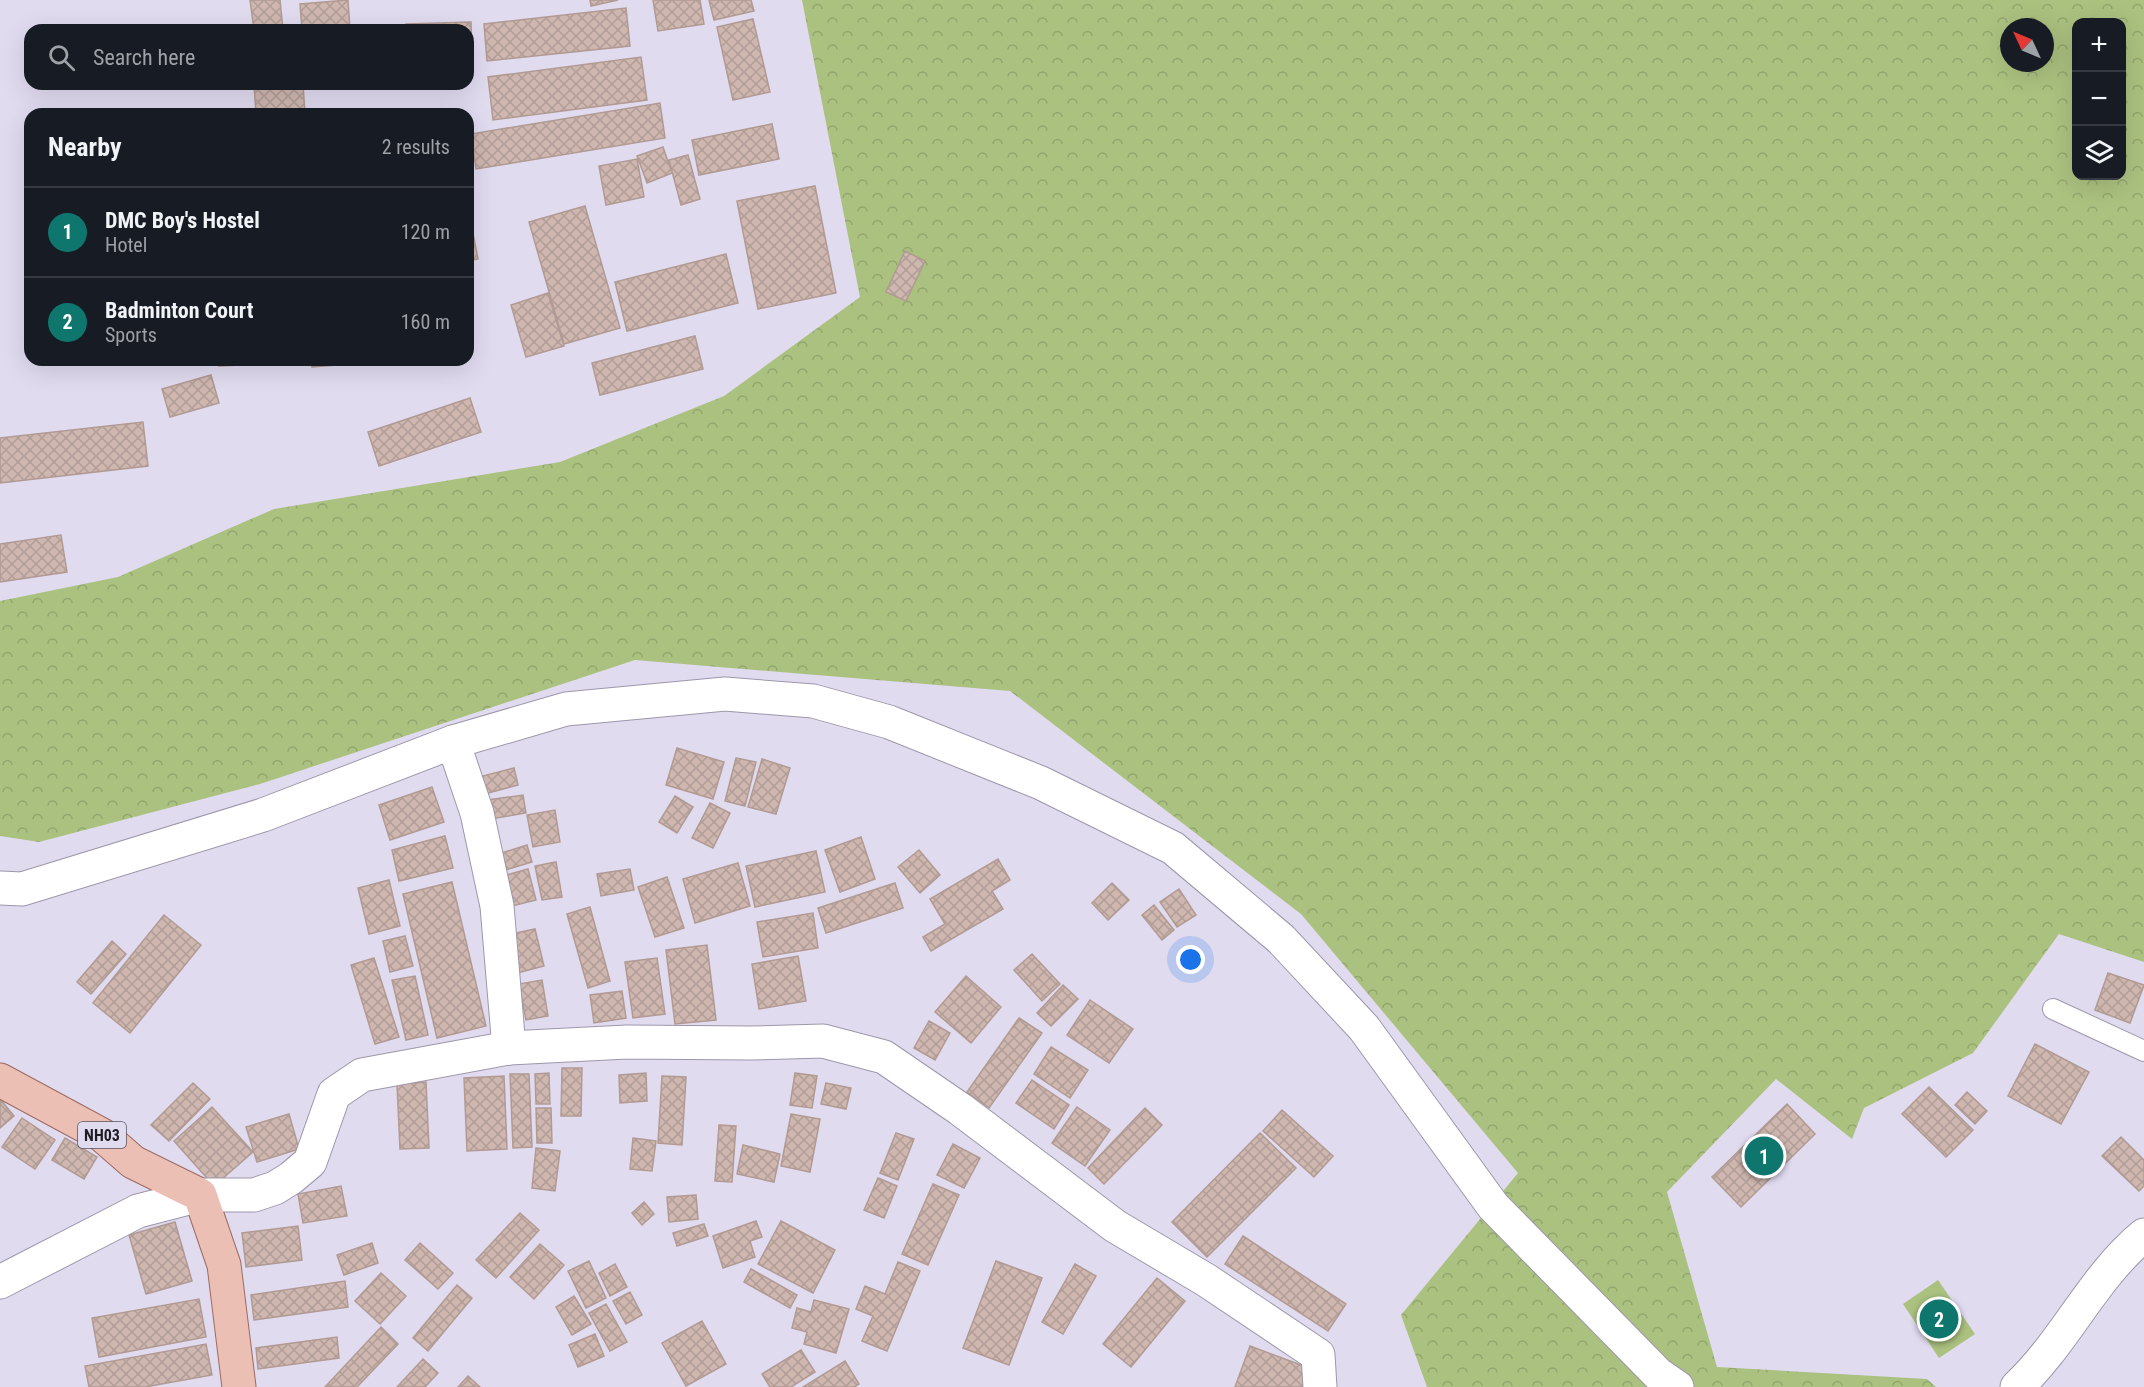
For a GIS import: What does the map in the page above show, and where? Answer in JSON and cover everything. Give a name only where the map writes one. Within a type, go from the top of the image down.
[{"type":"main road","points":[[0,888],[22,889],[263,815],[453,742],[566,709],[725,694],[813,701],[889,722],[1041,783],[1173,848],[1281,939],[1364,1028],[1493,1206],[1658,1374],[1677,1387]]},
{"type":"main road","points":[[453,742],[477,813],[497,906],[509,1048]]},
{"type":"main road","points":[[0,1282],[138,1211],[200,1196],[254,1195],[274,1188],[291,1178],[310,1162],[334,1094],[362,1075],[509,1048],[627,1042],[751,1044],[823,1041],[884,1057],[960,1109],[1115,1226],[1206,1280],[1318,1355],[1320,1387]]},
{"type":"main road","name":"NH03","points":[[0,1080],[102,1135],[133,1162],[200,1196]]},
{"type":"main road","points":[[200,1196],[224,1266],[239,1387]]},
{"type":"main road","points":[[2017,1387],[2039,1366],[2108,1274],[2144,1236]]},
{"type":"lane","points":[[2053,1009],[2144,1051]]},
{"type":"green space","points":[[802,0],[2144,0],[2144,962],[2059,934],[1973,1053],[1864,1108],[1852,1139],[1776,1079],[1667,1192],[1717,1367],[1927,1379],[1936,1387],[1427,1387],[1401,1315],[1518,1173],[1301,914],[1010,691],[635,660],[260,784],[39,842],[0,836],[0,601],[118,577],[274,509],[560,462],[724,396],[860,297]]},
{"type":"green space","points":[[1938,1280],[1975,1334],[1939,1358],[1903,1304]]},
{"type":"building","points":[[250,0],[280,0],[282,24],[253,24]]},
{"type":"building","points":[[348,0],[350,24],[302,24],[300,4]]},
{"type":"building","points":[[590,0],[618,0],[591,6]]},
{"type":"building","points":[[653,0],[700,0],[704,24],[658,31]]},
{"type":"building","points":[[709,0],[751,0],[754,11],[714,20]]},
{"type":"building","points":[[626,8],[630,46],[487,61],[484,24]]},
{"type":"building","points":[[753,19],[770,92],[733,100],[717,27]]},
{"type":"building","points":[[471,22],[471,24],[406,24]]},
{"type":"building","points":[[641,57],[647,100],[493,120],[488,77]]},
{"type":"building","points":[[254,90],[303,90],[305,108],[256,108]]},
{"type":"building","points":[[660,103],[665,138],[476,169],[474,134]]},
{"type":"building","points":[[772,124],[779,159],[699,175],[692,140]]},
{"type":"building","points":[[663,147],[672,173],[647,183],[637,156]]},
{"type":"building","points":[[688,155],[700,199],[681,205],[669,160]]},
{"type":"building","points":[[637,159],[644,197],[606,205],[599,166]]},
{"type":"building","points":[[815,186],[836,293],[758,309],[737,201]]},
{"type":"building","points":[[585,206],[620,328],[564,344],[529,222]]},
{"type":"building","points":[[474,238],[478,259],[474,260]]},
{"type":"building","points":[[905,251],[925,261],[906,301],[886,292]]},
{"type":"building","points":[[726,254],[738,303],[627,331],[615,282]]},
{"type":"building","points":[[548,293],[564,346],[526,357],[511,305]]},
{"type":"building","points":[[695,336],[703,369],[600,395],[592,363]]},
{"type":"building","points":[[211,375],[219,403],[170,417],[162,389]]},
{"type":"building","points":[[470,398],[481,432],[379,466],[368,432]]},
{"type":"building","points":[[143,422],[148,466],[0,483],[0,438]]},
{"type":"building","points":[[61,535],[67,572],[0,582],[0,544]]},
{"type":"building","points":[[677,748],[724,762],[713,799],[666,785]]},
{"type":"building","points":[[736,758],[756,762],[745,806],[725,801]]},
{"type":"building","points":[[762,759],[790,768],[776,814],[748,807]]},
{"type":"building","points":[[514,768],[518,785],[484,794],[479,777]]},
{"type":"building","points":[[432,787],[444,822],[390,840],[379,805]]},
{"type":"building","points":[[523,795],[526,813],[491,819],[488,800]]},
{"type":"building","points":[[675,796],[693,807],[677,833],[659,822]]},
{"type":"building","points":[[710,803],[730,813],[713,848],[692,838]]},
{"type":"building","points":[[555,810],[560,842],[533,847],[527,815]]},
{"type":"building","points":[[445,836],[453,868],[399,881],[392,850]]},
{"type":"building","points":[[861,837],[875,879],[840,892],[825,850]]},
{"type":"building","points":[[527,845],[532,862],[496,873],[492,856]]},
{"type":"building","points":[[919,850],[940,875],[920,893],[898,867]]},
{"type":"building","points":[[816,851],[825,892],[755,907],[746,866]]},
{"type":"building","points":[[998,859],[1010,880],[992,891],[1003,909],[931,951],[923,937],[945,924],[930,899]]},
{"type":"building","points":[[556,862],[562,897],[542,900],[535,866]]},
{"type":"building","points":[[738,863],[750,906],[695,923],[683,879]]},
{"type":"building","points":[[528,869],[536,900],[504,908],[496,878]]},
{"type":"building","points":[[630,869],[634,890],[601,896],[597,874]]},
{"type":"building","points":[[667,877],[684,928],[655,937],[638,887]]},
{"type":"building","points":[[389,880],[400,926],[369,934],[358,888]]},
{"type":"building","points":[[452,882],[486,1026],[437,1038],[403,894]]},
{"type":"building","points":[[895,883],[903,908],[826,933],[818,908]]},
{"type":"building","points":[[1112,883],[1129,900],[1108,920],[1092,903]]},
{"type":"building","points":[[1179,889],[1196,915],[1177,927],[1160,902]]},
{"type":"building","points":[[1154,905],[1174,930],[1162,940],[1142,915]]},
{"type":"building","points":[[590,907],[610,981],[588,988],[567,914]]},
{"type":"building","points":[[813,913],[818,948],[763,957],[757,922]]},
{"type":"building","points":[[164,915],[201,945],[130,1033],[93,1003]]},
{"type":"building","points":[[535,929],[544,966],[517,973],[507,935]]},
{"type":"building","points":[[405,936],[413,966],[390,972],[383,941]]},
{"type":"building","points":[[112,941],[126,954],[91,994],[77,982]]},
{"type":"building","points":[[707,945],[716,1020],[675,1024],[666,950]]},
{"type":"building","points":[[1032,954],[1060,984],[1042,1001],[1014,970]]},
{"type":"building","points":[[798,956],[806,1001],[759,1009],[752,964]]},
{"type":"building","points":[[374,958],[399,1037],[375,1044],[351,965]]},
{"type":"building","points":[[657,958],[665,1014],[633,1018],[625,962]]},
{"type":"building","points":[[2108,973],[2144,985],[2130,1023],[2095,1010]]},
{"type":"building","points":[[415,976],[428,1035],[406,1040],[392,980]]},
{"type":"building","points":[[966,976],[1001,1007],[971,1043],[935,1012]]},
{"type":"building","points":[[542,980],[548,1016],[526,1020],[519,984]]},
{"type":"building","points":[[1063,985],[1078,999],[1051,1026],[1037,1013]]},
{"type":"building","points":[[622,991],[626,1018],[594,1023],[590,995]]},
{"type":"building","points":[[1090,1000],[1133,1029],[1109,1063],[1067,1035]]},
{"type":"building","points":[[1019,1018],[1042,1033],[989,1108],[967,1092]]},
{"type":"building","points":[[929,1021],[950,1033],[935,1060],[914,1048]]},
{"type":"building","points":[[2035,1044],[2089,1072],[2061,1124],[2008,1096]]},
{"type":"building","points":[[1051,1047],[1088,1070],[1070,1098],[1034,1074]]},
{"type":"building","points":[[562,1068],[582,1068],[581,1116],[561,1116]]},
{"type":"building","points":[[549,1073],[550,1104],[536,1104],[535,1074]]},
{"type":"building","points":[[646,1073],[647,1101],[620,1103],[619,1075]]},
{"type":"building","points":[[795,1073],[817,1076],[812,1108],[790,1105]]},
{"type":"building","points":[[510,1074],[529,1074],[532,1147],[513,1148]]},
{"type":"building","points":[[504,1076],[507,1149],[467,1151],[464,1078]]},
{"type":"building","points":[[662,1076],[686,1077],[682,1145],[658,1143]]},
{"type":"building","points":[[1032,1080],[1069,1105],[1054,1129],[1016,1103]]},
{"type":"building","points":[[426,1082],[429,1148],[400,1149],[397,1084]]},
{"type":"building","points":[[193,1083],[210,1099],[169,1141],[151,1125]]},
{"type":"building","points":[[826,1083],[851,1088],[846,1109],[821,1104]]},
{"type":"building","points":[[1929,1087],[1973,1130],[1946,1157],[1902,1114]]},
{"type":"building","points":[[1967,1092],[1987,1111],[1975,1124],[1955,1105]]},
{"type":"building","points":[[0,1099],[14,1116],[0,1128]]},
{"type":"building","points":[[1787,1104],[1815,1134],[1741,1207],[1712,1177]]},
{"type":"building","points":[[212,1107],[253,1152],[214,1186],[174,1141]]},
{"type":"building","points":[[1077,1107],[1110,1130],[1085,1166],[1052,1143]]},
{"type":"building","points":[[536,1108],[551,1108],[552,1143],[537,1143]]},
{"type":"building","points":[[1145,1108],[1162,1125],[1104,1184],[1088,1168]]},
{"type":"building","points":[[1282,1110],[1333,1156],[1314,1177],[1263,1131]]},
{"type":"building","points":[[289,1114],[299,1149],[257,1162],[246,1127]]},
{"type":"building","points":[[791,1114],[820,1119],[810,1172],[781,1166]]},
{"type":"building","points":[[22,1118],[55,1140],[35,1169],[2,1147]]},
{"type":"building","points":[[719,1125],[736,1126],[732,1182],[715,1181]]},
{"type":"building","points":[[896,1133],[914,1139],[898,1180],[880,1173]]},
{"type":"building","points":[[1260,1133],[1296,1168],[1207,1257],[1172,1222]]},
{"type":"building","points":[[2121,1137],[2144,1160],[2144,1186],[2139,1191],[2102,1156]]},
{"type":"building","points":[[65,1138],[97,1157],[84,1179],[52,1160]]},
{"type":"building","points":[[633,1138],[656,1141],[652,1171],[630,1169]]},
{"type":"building","points":[[953,1144],[980,1158],[964,1188],[937,1175]]},
{"type":"building","points":[[743,1145],[780,1154],[774,1182],[737,1174]]},
{"type":"building","points":[[536,1148],[560,1151],[555,1191],[532,1188]]},
{"type":"building","points":[[878,1178],[897,1186],[884,1218],[864,1210]]},
{"type":"building","points":[[933,1184],[959,1195],[928,1265],[902,1254]]},
{"type":"building","points":[[341,1186],[347,1216],[303,1223],[298,1194]]},
{"type":"building","points":[[696,1195],[698,1219],[669,1222],[667,1197]]},
{"type":"building","points":[[644,1202],[654,1214],[642,1225],[632,1213]]},
{"type":"building","points":[[520,1213],[539,1230],[496,1278],[476,1260]]},
{"type":"building","points":[[756,1221],[762,1237],[750,1241],[755,1257],[723,1268],[713,1236]]},
{"type":"building","points":[[781,1221],[835,1250],[813,1293],[758,1264]]},
{"type":"building","points":[[175,1222],[192,1281],[146,1294],[129,1235]]},
{"type":"building","points":[[704,1224],[708,1236],[677,1246],[673,1233]]},
{"type":"building","points":[[298,1226],[302,1260],[246,1267],[242,1233]]},
{"type":"building","points":[[1243,1236],[1346,1304],[1328,1331],[1225,1264]]},
{"type":"building","points":[[372,1243],[378,1263],[344,1275],[337,1255]]},
{"type":"building","points":[[420,1243],[453,1273],[438,1289],[405,1260]]},
{"type":"building","points":[[540,1244],[564,1265],[534,1299],[510,1277]]},
{"type":"building","points":[[589,1261],[606,1298],[586,1308],[568,1271]]},
{"type":"building","points":[[996,1261],[1042,1278],[1009,1365],[963,1348]]},
{"type":"building","points":[[898,1262],[920,1271],[887,1351],[862,1341],[873,1316],[856,1309],[865,1286],[885,1294]]},
{"type":"building","points":[[615,1264],[627,1287],[610,1296],[599,1273]]},
{"type":"building","points":[[1075,1264],[1096,1276],[1063,1334],[1042,1322]]},
{"type":"building","points":[[751,1269],[797,1295],[790,1308],[744,1282]]},
{"type":"building","points":[[381,1273],[406,1296],[380,1324],[355,1301]]},
{"type":"building","points":[[1157,1278],[1185,1301],[1131,1367],[1103,1344]]},
{"type":"building","points":[[345,1281],[348,1307],[254,1320],[251,1295]]},
{"type":"building","points":[[457,1285],[472,1298],[428,1351],[413,1338]]},
{"type":"building","points":[[630,1292],[642,1315],[626,1324],[613,1301]]},
{"type":"building","points":[[574,1296],[591,1324],[572,1335],[556,1307]]},
{"type":"building","points":[[199,1299],[206,1337],[99,1357],[92,1318]]},
{"type":"building","points":[[814,1300],[849,1309],[836,1353],[804,1344],[807,1332],[792,1328],[797,1308],[811,1312]]},
{"type":"building","points":[[606,1304],[627,1342],[610,1351],[589,1313]]},
{"type":"building","points":[[702,1321],[726,1364],[686,1386],[662,1343]]},
{"type":"building","points":[[381,1327],[398,1344],[357,1387],[325,1387]]},
{"type":"building","points":[[595,1334],[604,1356],[578,1367],[569,1345]]},
{"type":"building","points":[[337,1337],[339,1358],[258,1369],[256,1348]]},
{"type":"building","points":[[206,1344],[212,1375],[145,1387],[89,1387],[85,1366]]},
{"type":"building","points":[[1250,1346],[1309,1368],[1302,1387],[1235,1387]]},
{"type":"building","points":[[801,1350],[815,1372],[791,1387],[770,1387],[762,1374]]},
{"type":"building","points":[[423,1359],[438,1373],[425,1387],[397,1387]]},
{"type":"building","points":[[845,1361],[859,1384],[854,1387],[803,1387]]},
{"type":"building","points":[[468,1376],[480,1387],[458,1387]]},
{"type":"place","name":"DMC Boy's Hostel","points":[[1764,1156]]},
{"type":"place","name":"Badminton Court","points":[[1939,1319]]}]
